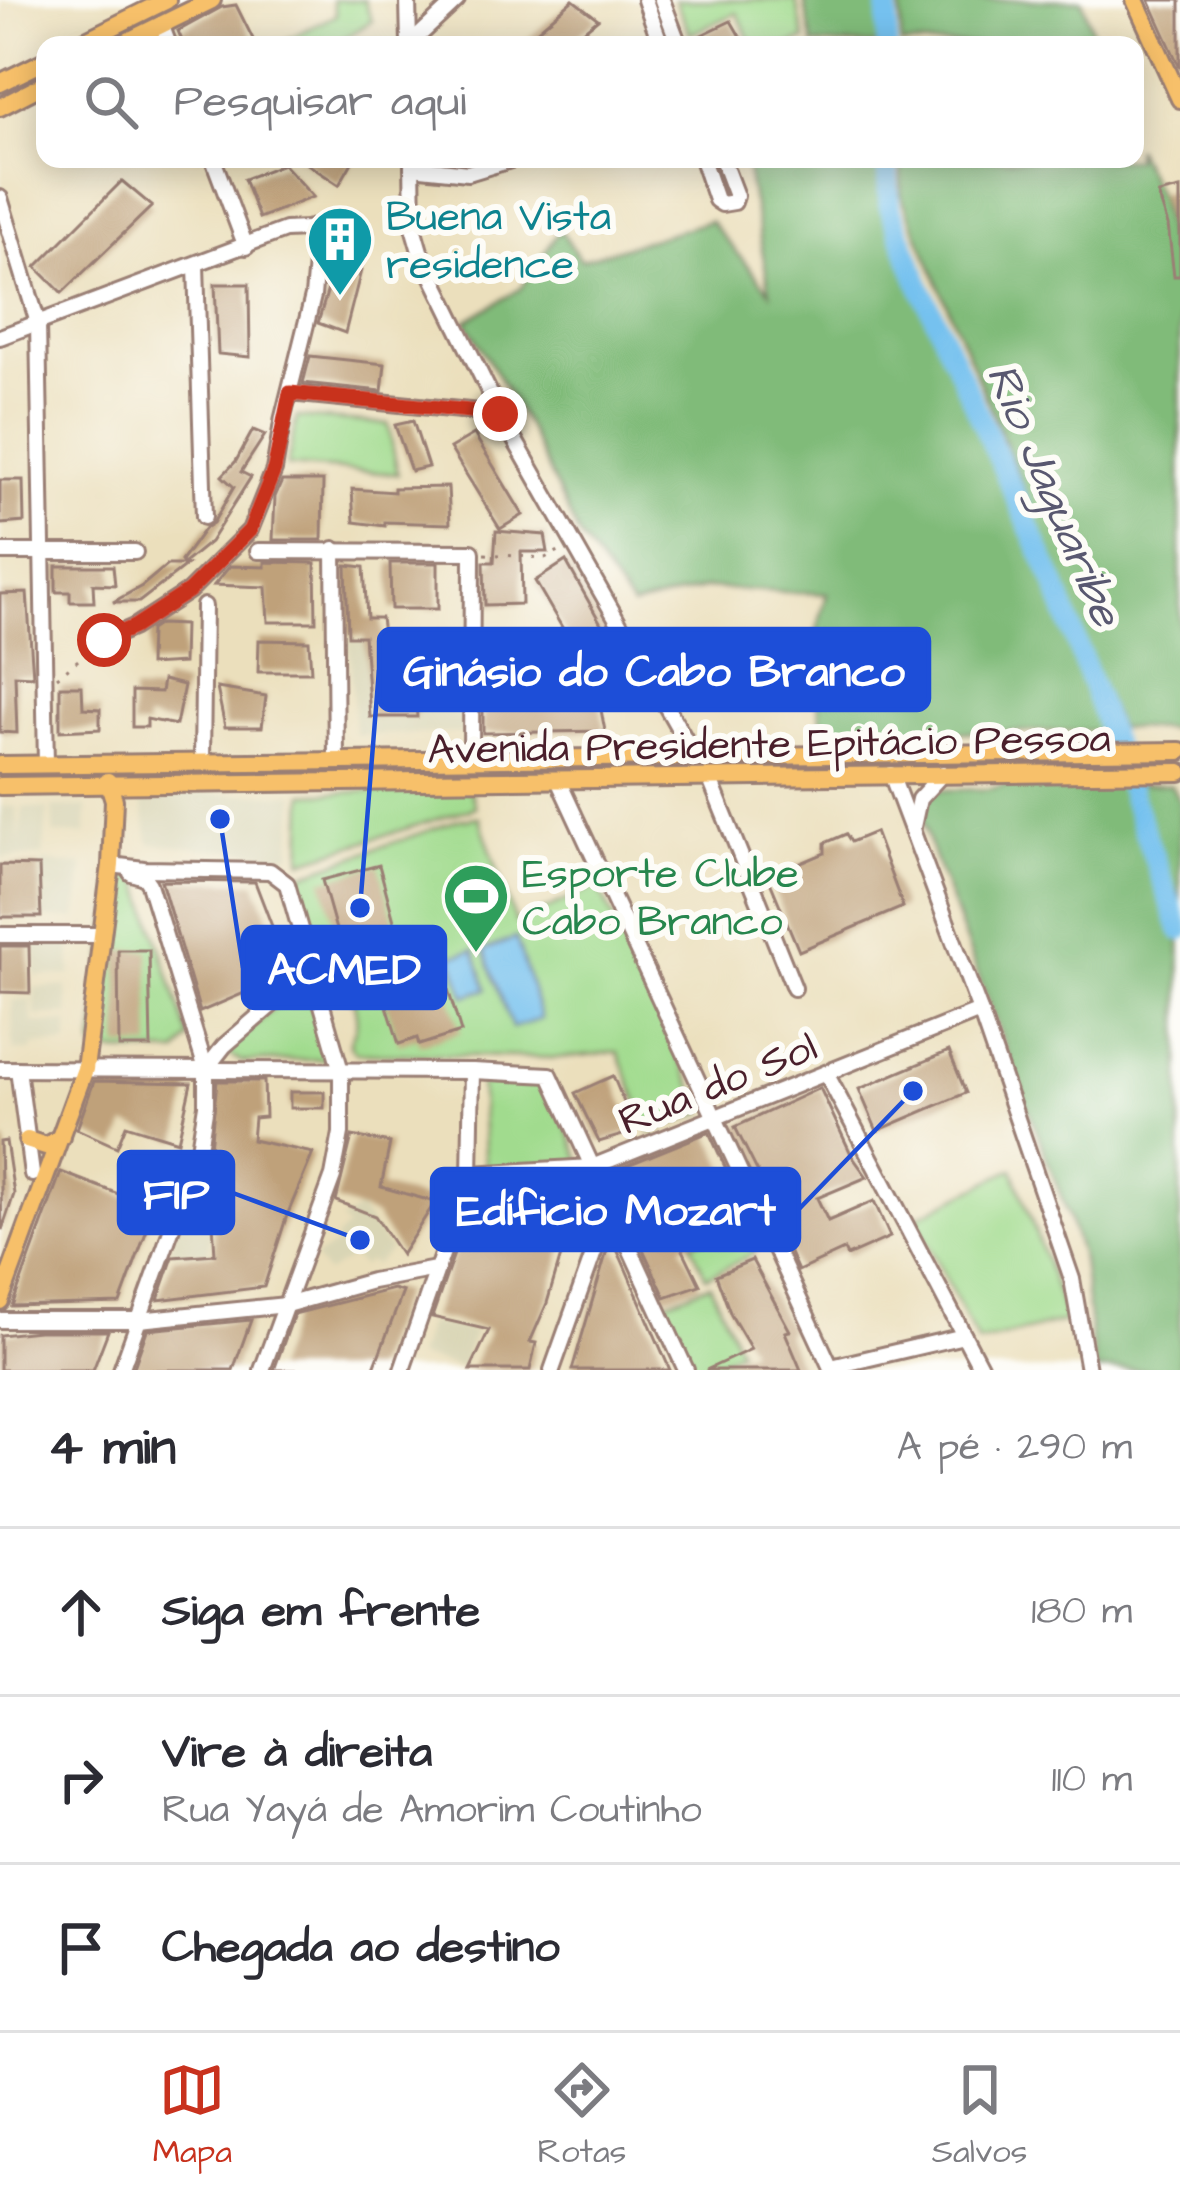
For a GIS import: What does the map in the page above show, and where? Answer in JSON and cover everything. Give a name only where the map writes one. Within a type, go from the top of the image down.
[{"type":"main road","points":[[94,36],[167,0]]},
{"type":"main road","points":[[138,36],[212,0]]},
{"type":"main road","points":[[1135,0],[1180,99]]},
{"type":"main road","points":[[0,83],[36,65]]},
{"type":"main road","points":[[0,107],[36,89]]},
{"type":"main road","name":"Avenida Presidente Epitácio Pessoa","points":[[0,765],[1180,751]]},
{"type":"main road","points":[[0,1300],[85,1070],[110,871],[114,800],[98,764]]},
{"type":"main road","name":"Avenida Presidente Epitácio Pessoa","points":[[0,786],[1180,772]]},
{"type":"main road","points":[[27,1140],[46,1146],[61,1137]]},
{"type":"street","points":[[408,0],[409,36]]},
{"type":"street","points":[[419,36],[457,0]]},
{"type":"street","points":[[645,0],[658,36]]},
{"type":"street","points":[[662,0],[676,36]]},
{"type":"street","points":[[161,24],[166,36]]},
{"type":"street","points":[[216,168],[246,247]]},
{"type":"street","points":[[412,168],[416,239],[500,414],[695,757]]},
{"type":"street","points":[[440,168],[468,173],[484,168]]},
{"type":"street","points":[[704,168],[716,200],[728,204],[736,196],[725,168]]},
{"type":"street","points":[[0,198],[38,323],[46,765]]},
{"type":"street","points":[[0,337],[285,230],[341,220],[357,224]]},
{"type":"street","points":[[104,640],[134,627],[189,591],[250,530],[274,470],[319,262],[318,240],[307,229]]},
{"type":"street","points":[[196,265],[204,517]]},
{"type":"street","points":[[290,393],[500,414]]},
{"type":"street","points":[[334,549],[337,761]]},
{"type":"street","points":[[258,550],[472,552],[471,758]]},
{"type":"street","points":[[0,553],[136,552]]},
{"type":"street","points":[[202,761],[204,606]]},
{"type":"street","points":[[914,827],[920,799],[943,773]]},
{"type":"street","points":[[891,774],[980,1011],[1072,1279],[1088,1370]]},
{"type":"street","points":[[709,777],[794,988]]},
{"type":"street","points":[[559,782],[832,1369],[964,1336]]},
{"type":"street","points":[[148,884],[156,869]]},
{"type":"street","points":[[110,871],[260,870],[278,874],[287,884],[340,1071],[340,1152],[262,1370]]},
{"type":"street","points":[[110,871],[137,874],[148,884],[206,1069],[204,1132],[198,1155],[121,1370]]},
{"type":"street","points":[[0,934],[102,935]]},
{"type":"street","points":[[206,1069],[224,1046],[311,971]]},
{"type":"street","name":"Rua do Sol","points":[[470,1174],[592,1167],[980,1011]]},
{"type":"street","points":[[0,1069],[550,1075],[686,1370]]},
{"type":"street","points":[[18,1069],[32,1174]]},
{"type":"street","points":[[402,1370],[470,1174],[472,1071]]},
{"type":"street","points":[[826,1073],[982,1370]]},
{"type":"street","points":[[552,1370],[609,1210]]},
{"type":"street","points":[[0,1320],[140,1320],[286,1305],[436,1269]]},
{"type":"path","points":[[472,552],[545,558],[570,540]]},
{"type":"path","points":[[46,686],[104,640]]},
{"type":"shaded area","points":[[461,636],[464,733],[355,735],[349,640]]},
{"type":"shaded area","points":[[140,794],[296,794],[291,855],[150,844]]},
{"type":"shaded area","points":[[0,806],[17,807],[19,844],[23,807],[48,809],[43,856],[0,858]]},
{"type":"shaded area","points":[[52,807],[87,807],[86,835],[53,834]]},
{"type":"shaded area","points":[[42,862],[83,865],[77,919],[42,918],[43,893],[60,893],[40,889]]},
{"type":"shaded area","points":[[35,943],[70,943],[71,975],[35,976]]},
{"type":"shaded area","points":[[67,986],[68,1014],[35,1016],[34,988]]},
{"type":"shaded area","points":[[31,1000],[32,1023],[68,1023],[68,1044],[13,1051],[12,1001]]},
{"type":"shaded area","points":[[359,1209],[390,1250],[374,1265],[369,1261],[362,1266],[352,1258],[326,1273],[314,1258],[338,1244],[335,1238],[347,1228],[341,1221]]},
{"type":"shaded area","points":[[182,1210],[211,1227],[209,1253],[169,1252]]},
{"type":"shaded area","points":[[428,1322],[475,1331],[461,1367],[417,1357]]},
{"type":"green space","points":[[332,0],[364,0],[372,21],[348,36],[294,36],[336,15]]},
{"type":"green space","points":[[675,0],[796,0],[804,36],[748,36],[737,13],[690,34]]},
{"type":"green space","points":[[804,0],[886,0],[887,36],[811,36]]},
{"type":"green space","points":[[901,0],[1082,0],[1094,36],[901,36]]},
{"type":"green space","points":[[1144,166],[1158,194],[1180,287],[1180,729],[1118,728],[901,195],[901,168]]},
{"type":"green space","points":[[747,168],[888,168],[889,205],[1055,583],[1106,731],[824,733],[814,682],[806,670],[827,594],[706,588],[632,607],[579,536],[530,431],[466,321],[520,289],[560,230],[581,260],[710,221],[770,292]]},
{"type":"green space","points":[[297,417],[388,424],[398,474],[287,466]]},
{"type":"green space","points":[[1016,783],[1171,785],[1180,802],[1180,1370],[1095,1370],[1082,1260],[1068,1215],[929,843],[921,811],[928,797],[940,790]]},
{"type":"green space","points":[[469,787],[476,807],[302,861],[304,794]]},
{"type":"green space","name":"Esporte Clube Cabo Branco","points":[[479,817],[516,923],[598,886],[705,1112],[651,1133],[618,1052],[556,1058],[356,1053],[352,1049],[357,1020],[354,1002],[330,987],[297,876],[458,820]]},
{"type":"green space","points":[[122,869],[140,882],[189,1038],[178,1053],[109,1052],[93,1047],[114,878]]},
{"type":"green space","points":[[308,978],[335,1059],[243,1062],[224,1052]]},
{"type":"green space","points":[[480,1075],[545,1076],[582,1164],[485,1169]]},
{"type":"green space","points":[[1013,1169],[1067,1321],[978,1343],[915,1218]]},
{"type":"green space","points":[[740,1223],[755,1253],[706,1277],[691,1244]]},
{"type":"green space","points":[[710,1284],[739,1349],[704,1370],[694,1370],[658,1305]]},
{"type":"water","points":[[516,938],[541,1019],[512,1028],[484,950]]},
{"type":"water","points":[[474,950],[487,989],[465,996],[452,956]]},
{"type":"building","points":[[573,0],[598,19],[577,36],[531,36]]},
{"type":"building","points":[[1149,0],[1180,0],[1180,68]]},
{"type":"building","points":[[236,5],[252,36],[180,36],[178,31],[222,7]]},
{"type":"building","points":[[731,21],[740,36],[700,36]]},
{"type":"building","points":[[287,168],[313,197],[259,218],[244,179]]},
{"type":"building","points":[[314,168],[349,168],[339,185]]},
{"type":"building","points":[[122,181],[152,206],[62,293],[36,267]]},
{"type":"building","points":[[1180,189],[1180,276],[1174,276],[1168,225],[1158,194]]},
{"type":"building","name":"Buena Vista residence","points":[[343,238],[367,247],[345,333],[318,323]]},
{"type":"building","points":[[215,284],[249,284],[250,357],[218,354]]},
{"type":"building","points":[[310,356],[385,364],[382,391],[303,383]]},
{"type":"building","points":[[413,421],[428,467],[411,471],[395,425]]},
{"type":"building","points":[[253,430],[265,435],[241,472],[251,477],[210,542],[183,564],[234,487],[222,476]]},
{"type":"building","points":[[474,434],[523,515],[500,529],[450,448]]},
{"type":"building","points":[[0,480],[23,480],[24,522],[0,524]]},
{"type":"building","points":[[282,481],[323,481],[322,540],[273,540],[275,497]]},
{"type":"building","points":[[448,487],[450,524],[354,522],[352,489],[394,492],[394,488]]},
{"type":"building","points":[[496,531],[545,535],[548,552],[521,552],[522,604],[485,605],[484,562],[494,562]]},
{"type":"building","points":[[566,561],[609,638],[577,653],[535,581]]},
{"type":"building","points":[[265,562],[315,563],[316,622],[268,622],[266,587],[214,585],[230,566],[265,567]]},
{"type":"building","points":[[390,563],[438,563],[438,609],[391,609]]},
{"type":"building","points":[[167,565],[187,565],[139,602],[113,602],[142,586]]},
{"type":"building","points":[[346,565],[364,567],[367,618],[381,618],[384,642],[412,642],[417,717],[370,717],[364,636],[348,636]]},
{"type":"building","points":[[56,566],[113,566],[115,585],[93,584],[94,602],[70,602],[70,592],[56,592]]},
{"type":"building","points":[[27,593],[33,676],[15,675],[17,733],[0,732],[0,594]]},
{"type":"building","points":[[159,624],[184,625],[183,663],[149,665],[150,630]]},
{"type":"building","points":[[259,640],[309,641],[311,672],[258,672]]},
{"type":"building","points":[[483,665],[522,666],[523,689],[597,689],[605,731],[483,733]]},
{"type":"building","points":[[163,680],[184,685],[176,725],[147,719],[147,727],[132,727],[132,691],[161,692]]},
{"type":"building","points":[[60,686],[82,686],[83,708],[100,709],[100,729],[60,731]]},
{"type":"building","points":[[217,688],[266,696],[262,727],[225,727]]},
{"type":"building","points":[[875,832],[903,907],[799,951],[768,877],[825,853],[825,843],[846,834],[851,842]]},
{"type":"building","points":[[0,865],[39,866],[41,917],[0,917]]},
{"type":"building","points":[[379,865],[398,936],[342,951],[322,880]]},
{"type":"building","points":[[161,881],[255,882],[285,960],[242,994],[200,1012]]},
{"type":"building","points":[[0,946],[29,946],[30,993],[0,992]]},
{"type":"building","points":[[118,950],[149,950],[151,1047],[119,1047]]},
{"type":"building","points":[[436,950],[461,1032],[419,1045],[417,1038],[399,1044],[375,968]]},
{"type":"building","points":[[949,1051],[966,1093],[877,1131],[859,1089]]},
{"type":"building","points":[[613,1076],[636,1131],[599,1142],[575,1093]]},
{"type":"building","points":[[94,1081],[191,1083],[178,1141],[126,1125],[117,1147],[77,1129]]},
{"type":"building","points":[[217,1081],[264,1081],[265,1117],[254,1118],[252,1140],[313,1153],[264,1287],[158,1300],[173,1257],[215,1254],[213,1224],[189,1213],[209,1157]]},
{"type":"building","points":[[820,1088],[867,1177],[817,1198],[828,1221],[874,1201],[890,1237],[847,1256],[844,1250],[798,1271],[783,1237],[789,1234],[735,1127]]},
{"type":"building","points":[[290,1092],[324,1092],[324,1108],[290,1108]]},
{"type":"building","points":[[709,1132],[749,1219],[681,1246],[700,1285],[665,1297],[608,1173]]},
{"type":"building","points":[[352,1136],[390,1143],[381,1187],[435,1202],[401,1255],[375,1216],[336,1201]]},
{"type":"building","points":[[6,1141],[14,1194],[2,1230],[0,1142]]},
{"type":"building","points":[[61,1172],[155,1208],[120,1303],[12,1306]]},
{"type":"building","points":[[582,1179],[580,1203],[479,1218],[568,1232],[530,1342],[536,1343],[530,1370],[470,1370],[489,1330],[432,1317],[478,1185]]},
{"type":"building","points":[[611,1237],[621,1258],[670,1370],[572,1370]]},
{"type":"building","points":[[752,1260],[790,1331],[785,1332],[801,1370],[706,1370],[751,1349],[716,1275]]},
{"type":"building","points":[[393,1289],[403,1292],[373,1370],[274,1370],[294,1314]]},
{"type":"building","points":[[251,1320],[233,1370],[133,1370],[147,1330]]},
{"type":"building","points":[[108,1331],[93,1370],[0,1370],[0,1335]]},
{"type":"waterway","name":"Rio Jaguaribe","points":[[887,36],[888,0]]},
{"type":"waterway","name":"Rio Jaguaribe","points":[[887,168],[889,205],[920,285],[1055,583],[1180,930]]},
{"type":"place","name":"Buena Vista residence","points":[[340,298]]},
{"type":"place","name":"ACMED","points":[[220,819]]},
{"type":"place","name":"Ginásio do Cabo Branco","points":[[360,908]]},
{"type":"place","name":"Esporte Clube Cabo Branco","points":[[476,955]]},
{"type":"place","name":"Edíficio Mozart","points":[[913,1091]]},
{"type":"place","name":"FIP","points":[[360,1240]]},
{"type":"route","points":[[104,640],[134,627],[189,591],[250,530],[274,470],[290,393],[500,414]]}]
